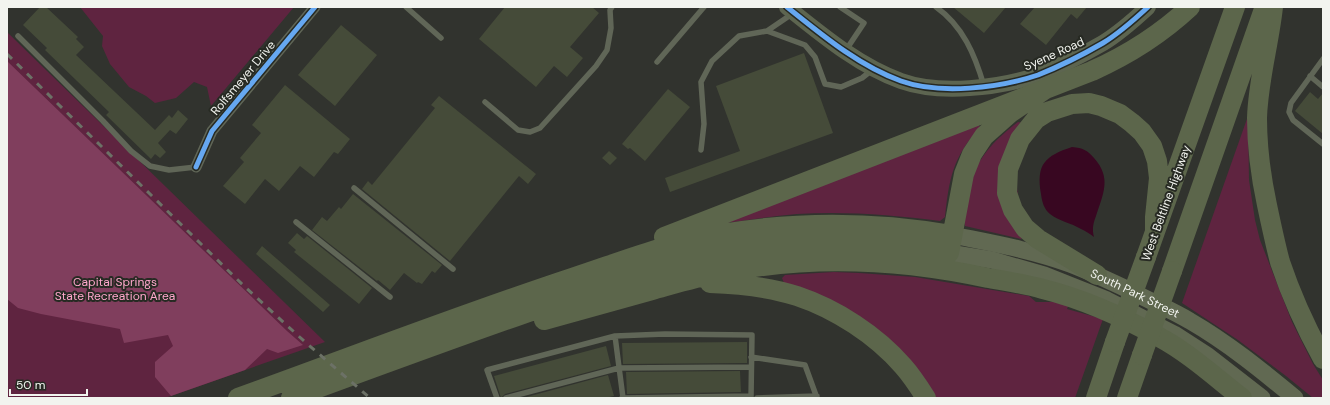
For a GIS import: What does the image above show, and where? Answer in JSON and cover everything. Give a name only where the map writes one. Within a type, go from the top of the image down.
[{"type":"highway","points":[[536,290],[699,222],[886,152],[1050,86],[1092,71],[1130,53],[1190,7]]},
{"type":"highway","name":"West Beltline Highway","points":[[1096,398],[1235,7]]},
{"type":"highway","points":[[1127,398],[1265,7]]},
{"type":"highway","points":[[1273,7],[1260,86],[1257,118],[1260,161],[1280,262],[1297,306],[1323,359]]},
{"type":"highway","points":[[950,244],[964,174],[972,154],[984,136],[1010,113],[1050,86]]},
{"type":"highway","points":[[1097,275],[1024,228],[1013,210],[1007,193],[1008,169],[1020,139],[1036,119],[1047,112],[1072,104],[1088,104],[1101,106],[1120,114],[1132,122],[1142,132],[1152,146],[1157,161],[1160,178],[1155,217],[1156,230]]},
{"type":"highway","points":[[1269,212],[1281,237],[1300,288],[1323,340]]},
{"type":"highway","points":[[238,398],[536,290],[675,244],[729,233],[780,226],[830,224],[916,229],[950,244]]},
{"type":"highway","points":[[291,398],[397,358],[667,265],[718,254],[774,246],[827,242],[950,244]]},
{"type":"highway","points":[[397,358],[720,273],[783,264],[829,261],[876,262],[931,267],[1044,289],[1103,310],[1160,338],[1183,353],[1242,398]]},
{"type":"highway","points":[[684,282],[730,284],[769,289],[797,296],[819,305],[855,325],[886,349],[904,366],[926,398]]},
{"type":"highway","points":[[1136,398],[1142,355]]},
{"type":"main road","name":"South Park Street","points":[[950,244],[1023,250],[1069,264],[1097,275],[1191,321],[1254,364],[1295,398]]},
{"type":"main road","name":"South Park Street","points":[[950,244],[992,260],[1044,275],[1107,300],[1174,334],[1208,356],[1262,398]]},
{"type":"street","name":"Rolfsmeyer Drive","points":[[196,167],[212,131],[315,7]]},
{"type":"street","name":"Syene Road","points":[[791,10],[822,35],[873,68],[919,87],[958,89],[997,85],[1038,75],[1104,42],[1148,7]]},
{"type":"lane","points":[[406,7],[441,38]]},
{"type":"lane","points":[[485,102],[518,130],[530,132],[540,128],[596,66],[607,50],[611,28],[610,10],[612,7]]},
{"type":"lane","points":[[657,62],[704,7]]},
{"type":"lane","points":[[840,7],[864,23],[846,51]]},
{"type":"lane","points":[[936,7],[958,27],[978,63],[984,86]]},
{"type":"lane","points":[[767,32],[791,10]]},
{"type":"lane","points":[[701,150],[704,124],[702,82],[712,61],[739,36],[767,32],[805,45],[815,57],[825,84],[841,87],[862,78],[873,68]]},
{"type":"lane","points":[[18,36],[131,151],[150,166],[169,170],[196,167]]},
{"type":"lane","points":[[1323,59],[1290,103],[1289,112],[1293,120],[1323,144]]},
{"type":"lane","points":[[1310,76],[1323,87]]},
{"type":"lane","points":[[354,188],[453,269]]},
{"type":"lane","points":[[296,222],[390,298]]},
{"type":"lane","points":[[496,398],[487,370],[615,336],[665,334],[752,336],[751,367],[753,397]]},
{"type":"lane","points":[[615,336],[623,398],[817,397],[805,365],[751,357]]},
{"type":"lane","points":[[506,398],[619,368],[751,367]]},
{"type":"green space","points":[[80,7],[294,7],[211,106],[207,87],[194,82],[176,98],[155,103],[146,96],[129,87],[110,64],[102,46],[103,36]]},
{"type":"green space","name":"Capital Springs State Recreation Area","points":[[7,32],[325,342],[165,398],[7,398]]},
{"type":"green space","name":"Capital Springs State Recreation Area","points":[[7,61],[303,345],[278,353],[267,349],[245,370],[171,396],[155,377],[155,362],[173,346],[168,335],[124,343],[120,329],[41,314],[18,308],[7,299]]},
{"type":"green space","points":[[1248,116],[1249,180],[1255,220],[1260,240],[1292,322],[1313,364],[1323,380],[1323,398],[1313,398],[1238,340],[1182,303]]},
{"type":"green space","points":[[978,122],[980,128],[971,138],[958,158],[948,191],[945,217],[940,221],[887,215],[833,213],[797,214],[725,223]]},
{"type":"green space","points":[[1018,122],[1024,123],[1011,139],[1023,237],[1021,239],[965,226],[964,220],[968,189],[977,166],[990,147]]},
{"type":"green space","points":[[834,272],[915,277],[1029,296],[1036,302],[1063,302],[1069,304],[1067,309],[1103,319],[1075,398],[935,398],[930,389],[784,283],[782,278],[785,275]]},
{"type":"shaded area","points":[[1072,147],[1082,149],[1089,153],[1100,165],[1103,172],[1104,186],[1094,224],[1094,237],[1050,214],[1045,208],[1042,200],[1040,184],[1041,168],[1049,158]]},
{"type":"building","points":[[40,7],[46,7],[78,37],[76,39],[84,47],[76,55],[155,130],[169,115],[172,118],[178,110],[188,119],[176,134],[170,130],[158,143],[166,152],[160,158],[155,154],[151,159],[106,115],[109,112],[45,50],[47,48],[23,25]]},
{"type":"building","points":[[505,7],[592,7],[599,13],[570,47],[583,58],[567,77],[554,66],[536,87],[479,39]]},
{"type":"building","points":[[953,7],[1006,7],[984,33]]},
{"type":"building","points":[[1035,7],[1087,7],[1077,19],[1071,14],[1046,45],[1020,24]]},
{"type":"building","points":[[341,25],[377,55],[335,106],[298,75]]},
{"type":"building","points":[[804,53],[833,133],[670,192],[665,178],[740,151],[716,86]]},
{"type":"building","points":[[285,85],[350,139],[338,154],[334,152],[314,177],[300,166],[279,191],[265,179],[245,204],[223,186],[244,162],[240,158],[261,133],[252,125]]},
{"type":"building","points":[[668,89],[690,107],[645,161],[630,148],[628,149],[622,144]]},
{"type":"building","points":[[1310,92],[1318,99],[1323,93],[1323,134],[1295,111]]},
{"type":"building","points":[[439,96],[536,174],[528,184],[519,176],[450,261],[362,189],[368,181],[372,185],[435,108],[431,105]]},
{"type":"building","points":[[609,151],[617,158],[610,165],[602,158]]},
{"type":"building","points":[[353,194],[442,265],[435,273],[432,271],[422,284],[417,283],[404,273],[390,290],[312,230],[322,217],[327,221],[339,207],[341,209]]},
{"type":"building","points":[[297,233],[304,239],[307,236],[372,288],[359,304],[294,252],[296,250],[288,243]]},
{"type":"building","points":[[262,246],[330,305],[323,312],[256,254]]},
{"type":"building","points":[[747,342],[747,363],[623,364],[622,343]]},
{"type":"building","points":[[606,346],[611,366],[505,394],[501,398],[494,376]]},
{"type":"building","points":[[740,371],[741,392],[627,394],[626,372]]},
{"type":"building","points":[[608,375],[614,396],[605,398],[523,398]]},
{"type":"railway","points":[[7,54],[245,287],[304,341],[370,398]]},
{"type":"cycle path","points":[[196,167],[212,131],[315,7]]},
{"type":"cycle path","points":[[787,7],[841,49],[885,75],[916,85],[951,89],[988,86],[1023,80],[1038,75],[1103,43],[1120,31],[1148,7]]}]
